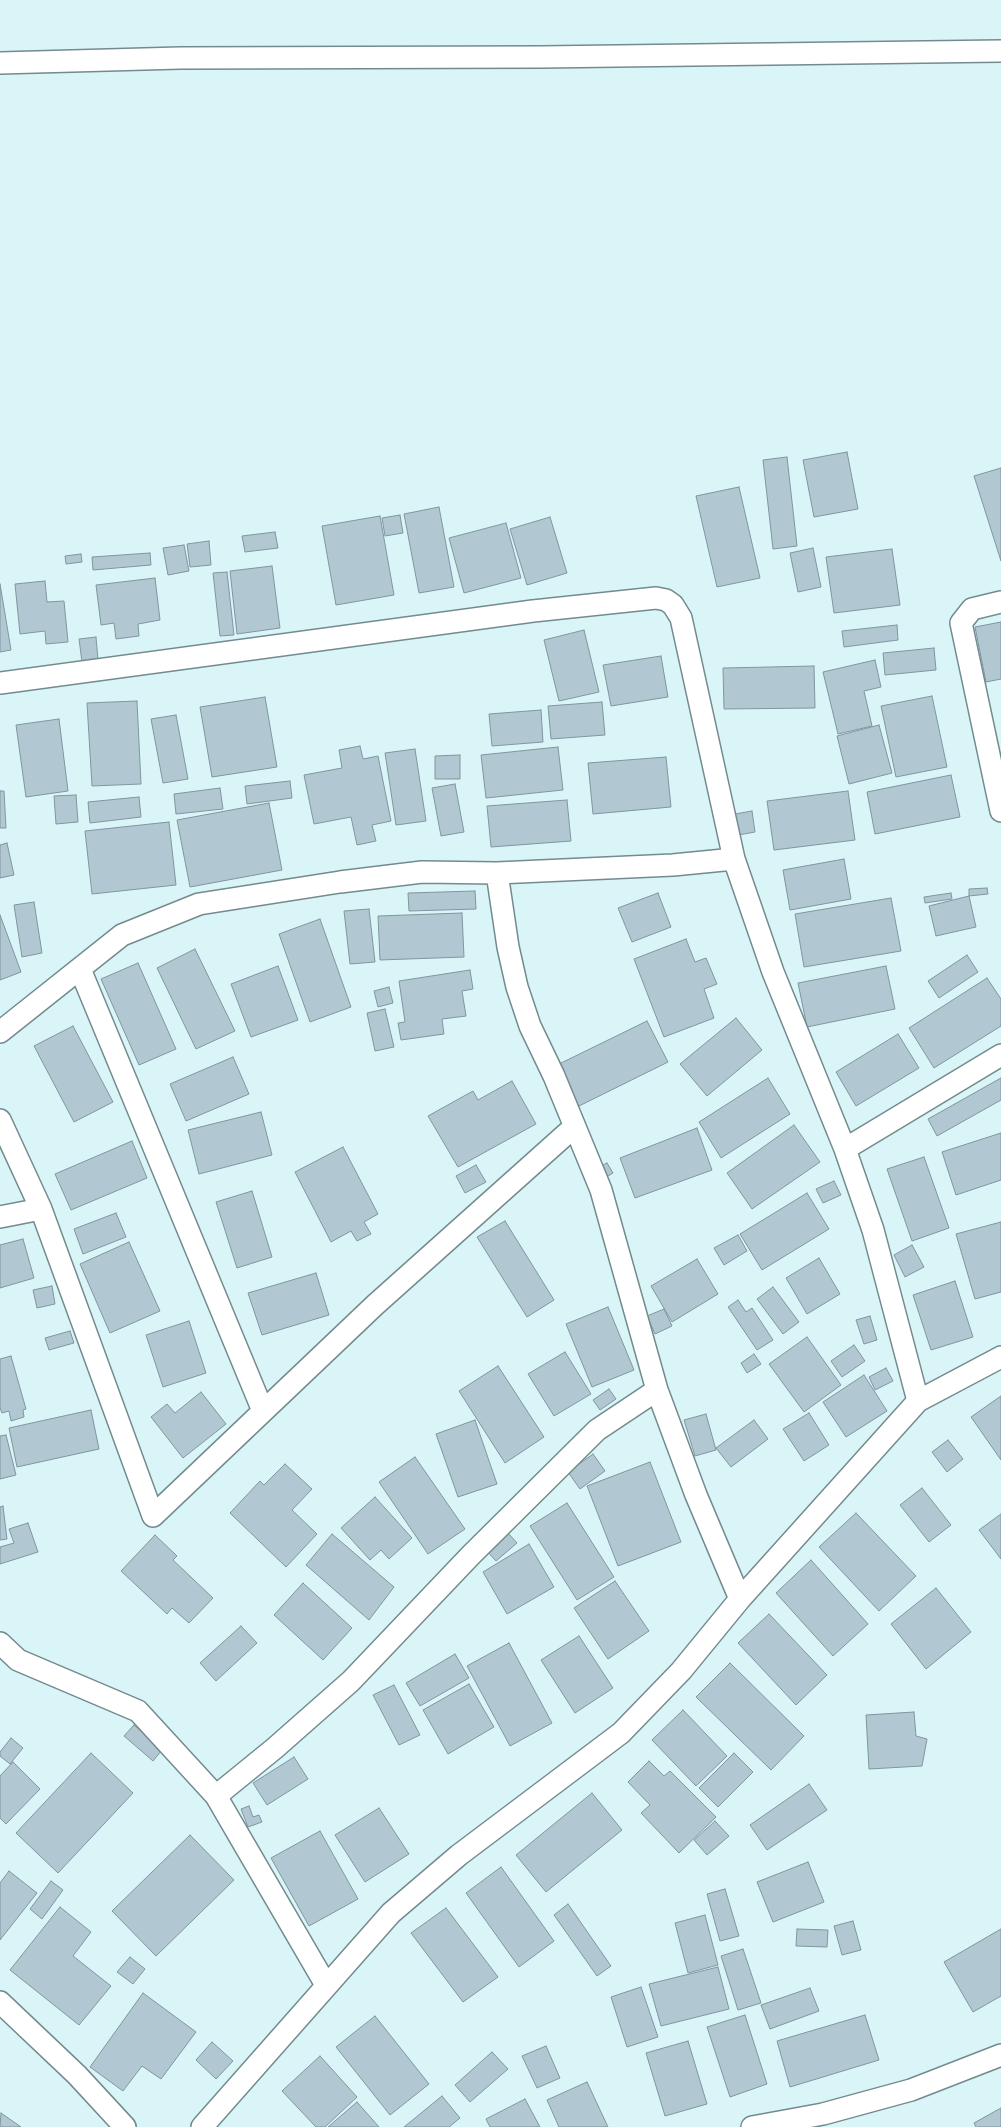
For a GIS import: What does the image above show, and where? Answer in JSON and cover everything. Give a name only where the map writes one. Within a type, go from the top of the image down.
[{"type":"street","points":[[0,62],[180,58],[541,57],[1001,51]]},
{"type":"street","points":[[0,682],[532,611],[656,598],[666,600],[673,605],[681,618],[734,859],[773,972],[845,1149],[873,1230],[918,1401]]},
{"type":"street","points":[[1001,602],[972,610],[961,623],[1001,811]]},
{"type":"street","points":[[0,1032],[122,935],[199,904],[340,882],[422,872],[497,873],[673,865],[734,859]]},
{"type":"street","points":[[497,873],[508,948],[517,987],[530,1026],[554,1076],[601,1190],[657,1390],[696,1495],[740,1600]]},
{"type":"street","points":[[80,968],[263,1411]]},
{"type":"street","points":[[845,1149],[1001,1055]]},
{"type":"street","points":[[0,1120],[41,1209],[153,1516],[376,1305],[574,1127]]},
{"type":"street","points":[[0,1217],[41,1209]]},
{"type":"street","points":[[202,2127],[391,1913],[451,1861],[621,1733],[681,1671],[740,1600],[918,1401],[1001,1357]]},
{"type":"street","points":[[216,1796],[352,1681],[471,1555],[597,1430],[657,1390]]},
{"type":"street","points":[[0,1643],[18,1660],[138,1711],[216,1796],[326,1985]]},
{"type":"street","points":[[2,2006],[77,2075],[125,2127]]},
{"type":"street","points":[[752,2127],[823,2114],[911,2090],[1001,2055]]},
{"type":"building","points":[[847,452],[858,509],[814,517],[803,460]]},
{"type":"building","points":[[787,457],[797,546],[773,549],[763,460]]},
{"type":"building","points":[[1001,468],[1001,561],[974,476]]},
{"type":"building","points":[[739,487],[760,578],[717,587],[696,496]]},
{"type":"building","points":[[439,507],[454,587],[419,593],[404,514]]},
{"type":"building","points":[[400,515],[403,533],[385,536],[382,518]]},
{"type":"building","points":[[380,516],[394,595],[336,605],[322,526]]},
{"type":"building","points":[[550,517],[567,573],[527,585],[510,529]]},
{"type":"building","points":[[506,523],[521,578],[464,593],[449,538]]},
{"type":"building","points":[[275,532],[278,548],[245,552],[242,536]]},
{"type":"building","points":[[209,541],[211,565],[190,567],[187,544]]},
{"type":"building","points":[[184,545],[189,571],[168,575],[163,548]]},
{"type":"building","points":[[813,548],[821,587],[798,592],[790,553]]},
{"type":"building","points":[[892,549],[900,605],[834,613],[826,557]]},
{"type":"building","points":[[150,553],[151,565],[93,570],[92,557]]},
{"type":"building","points":[[81,554],[82,562],[66,564],[65,556]]},
{"type":"building","points":[[272,566],[280,628],[237,634],[230,571]]},
{"type":"building","points":[[227,572],[234,635],[220,636],[213,573]]},
{"type":"building","points":[[155,578],[160,620],[138,624],[139,636],[116,639],[114,623],[101,625],[96,585]]},
{"type":"building","points":[[45,581],[47,602],[64,601],[68,642],[46,644],[45,631],[20,634],[15,584]]},
{"type":"building","points":[[0,584],[11,650],[0,652]]},
{"type":"building","points":[[1001,622],[1001,679],[986,682],[975,627]]},
{"type":"building","points":[[897,625],[898,640],[844,647],[842,631]]},
{"type":"building","points":[[584,630],[599,692],[559,701],[544,640]]},
{"type":"building","points":[[96,637],[98,660],[82,662],[79,639]]},
{"type":"building","points":[[934,648],[936,670],[885,675],[883,653]]},
{"type":"building","points":[[661,656],[668,697],[611,706],[603,665]]},
{"type":"building","points":[[875,660],[881,687],[864,691],[872,726],[838,734],[823,672]]},
{"type":"building","points":[[814,666],[815,708],[724,709],[723,668]]},
{"type":"building","points":[[932,696],[947,767],[896,777],[881,706]]},
{"type":"building","points":[[265,697],[277,767],[212,777],[200,707]]},
{"type":"building","points":[[137,701],[141,784],[92,786],[87,703]]},
{"type":"building","points":[[602,702],[605,735],[551,739],[548,706]]},
{"type":"building","points":[[541,710],[543,742],[492,746],[489,714]]},
{"type":"building","points":[[176,715],[188,779],[163,783],[151,719]]},
{"type":"building","points":[[59,719],[68,791],[26,797],[16,725]]},
{"type":"building","points":[[879,725],[892,773],[849,784],[837,736]]},
{"type":"building","points":[[360,746],[363,759],[378,756],[391,821],[372,825],[376,841],[357,845],[351,817],[314,824],[304,775],[342,768],[339,750]]},
{"type":"building","points":[[558,747],[563,790],[486,798],[481,755]]},
{"type":"building","points":[[415,749],[426,821],[396,825],[385,753]]},
{"type":"building","points":[[460,755],[460,779],[435,779],[435,756]]},
{"type":"building","points":[[666,757],[671,807],[593,814],[588,763]]},
{"type":"building","points":[[951,775],[960,817],[875,834],[867,792]]},
{"type":"building","points":[[290,781],[292,798],[247,804],[245,786]]},
{"type":"building","points":[[455,784],[464,832],[441,836],[432,788]]},
{"type":"building","points":[[220,788],[223,809],[176,814],[174,794]]},
{"type":"building","points":[[0,791],[4,791],[6,828],[0,828]]},
{"type":"building","points":[[848,791],[855,840],[774,850],[767,801]]},
{"type":"building","points":[[76,795],[78,822],[56,824],[54,796]]},
{"type":"building","points":[[139,797],[141,817],[90,823],[88,802]]},
{"type":"building","points":[[567,800],[571,841],[491,847],[487,806]]},
{"type":"building","points":[[269,803],[282,870],[190,887],[177,820]]},
{"type":"building","points":[[752,811],[755,832],[738,835],[735,814]]},
{"type":"building","points":[[169,822],[176,885],[92,894],[85,831]]},
{"type":"building","points":[[7,843],[14,875],[0,878],[0,845]]},
{"type":"building","points":[[844,859],[851,899],[790,910],[783,870]]},
{"type":"building","points":[[987,888],[988,894],[969,896],[969,889]]},
{"type":"building","points":[[475,891],[476,909],[409,911],[408,893]]},
{"type":"building","points":[[658,893],[671,927],[632,942],[618,908]]},
{"type":"building","points":[[951,893],[952,899],[925,903],[924,897]]},
{"type":"building","points":[[969,896],[976,927],[936,936],[929,906]]},
{"type":"building","points":[[891,898],[901,951],[804,967],[795,914]]},
{"type":"building","points":[[34,902],[42,953],[22,957],[14,905]]},
{"type":"building","points":[[369,909],[375,962],[350,964],[344,911]]},
{"type":"building","points":[[462,913],[464,957],[380,960],[378,916]]},
{"type":"building","points":[[0,915],[21,972],[0,980]]},
{"type":"building","points":[[320,919],[351,1007],[310,1022],[279,934]]},
{"type":"building","points":[[686,939],[695,962],[706,958],[717,984],[704,989],[714,1018],[664,1037],[634,959]]},
{"type":"building","points":[[195,949],[235,1031],[196,1049],[157,968]]},
{"type":"building","points":[[967,955],[978,972],[939,998],[928,981]]},
{"type":"building","points":[[138,963],[176,1049],[139,1065],[101,979]]},
{"type":"building","points":[[278,966],[298,1020],[251,1037],[231,984]]},
{"type":"building","points":[[886,966],[895,1009],[807,1027],[798,983]]},
{"type":"building","points":[[470,970],[473,989],[462,991],[466,1016],[442,1019],[444,1034],[401,1040],[398,1023],[405,1022],[399,981]]},
{"type":"building","points":[[987,978],[1001,999],[1001,1026],[934,1068],[909,1028]]},
{"type":"building","points":[[389,987],[393,1003],[378,1007],[374,991]]},
{"type":"building","points":[[385,1009],[394,1047],[375,1051],[367,1013]]},
{"type":"building","points":[[736,1018],[762,1050],[707,1096],[680,1064]]},
{"type":"building","points":[[647,1021],[668,1062],[577,1107],[557,1065]]},
{"type":"building","points":[[73,1026],[113,1102],[74,1122],[34,1046]]},
{"type":"building","points":[[898,1034],[919,1068],[856,1106],[836,1072]]},
{"type":"building","points":[[233,1057],[249,1094],[186,1121],[170,1084]]},
{"type":"building","points":[[768,1078],[790,1114],[721,1158],[699,1122]]},
{"type":"building","points":[[1001,1078],[1001,1100],[937,1136],[928,1119]]},
{"type":"building","points":[[512,1081],[536,1124],[458,1167],[428,1116],[473,1091],[478,1100]]},
{"type":"building","points":[[261,1112],[272,1155],[199,1174],[188,1130]]},
{"type":"building","points":[[794,1125],[820,1162],[752,1209],[727,1173]]},
{"type":"building","points":[[697,1128],[712,1170],[635,1198],[620,1158]]},
{"type":"building","points":[[1001,1133],[1001,1180],[956,1195],[942,1152]]},
{"type":"building","points":[[132,1141],[147,1178],[71,1210],[55,1174]]},
{"type":"building","points":[[343,1147],[378,1214],[364,1222],[371,1234],[357,1241],[351,1231],[331,1242],[295,1172]]},
{"type":"building","points":[[924,1157],[949,1228],[912,1241],[887,1169]]},
{"type":"building","points":[[607,1163],[613,1173],[603,1179],[597,1168]]},
{"type":"building","points":[[476,1165],[486,1182],[465,1193],[456,1176]]},
{"type":"building","points":[[834,1181],[841,1195],[823,1203],[816,1189]]},
{"type":"building","points":[[252,1191],[272,1257],[237,1268],[216,1202]]},
{"type":"building","points":[[807,1193],[829,1229],[762,1270],[740,1234]]},
{"type":"building","points":[[116,1213],[126,1237],[83,1254],[74,1229]]},
{"type":"building","points":[[505,1221],[554,1300],[527,1317],[477,1237]]},
{"type":"building","points":[[1001,1222],[1001,1292],[975,1299],[956,1234]]},
{"type":"building","points":[[738,1235],[747,1251],[724,1265],[714,1248]]},
{"type":"building","points":[[23,1239],[34,1278],[0,1288],[0,1245]]},
{"type":"building","points":[[129,1242],[160,1311],[110,1333],[80,1264]]},
{"type":"building","points":[[912,1245],[924,1267],[905,1277],[894,1255]]},
{"type":"building","points":[[819,1258],[840,1294],[807,1314],[786,1278]]},
{"type":"building","points":[[697,1259],[718,1294],[672,1322],[651,1286]]},
{"type":"building","points":[[316,1273],[329,1315],[262,1335],[248,1293]]},
{"type":"building","points":[[955,1281],[973,1337],[931,1350],[913,1295]]},
{"type":"building","points":[[52,1286],[55,1304],[37,1308],[33,1290]]},
{"type":"building","points":[[773,1287],[799,1322],[783,1334],[757,1299]]},
{"type":"building","points":[[738,1300],[746,1312],[752,1308],[773,1340],[757,1350],[728,1307]]},
{"type":"building","points":[[608,1307],[634,1370],[592,1387],[566,1324]]},
{"type":"building","points":[[664,1309],[672,1326],[655,1334],[647,1316]]},
{"type":"building","points":[[870,1316],[877,1340],[864,1344],[856,1320]]},
{"type":"building","points":[[189,1321],[206,1373],[163,1387],[146,1335]]},
{"type":"building","points":[[70,1331],[74,1343],[49,1350],[45,1338]]},
{"type":"building","points":[[807,1337],[841,1385],[804,1412],[769,1364]]},
{"type":"building","points":[[854,1345],[865,1361],[842,1377],[831,1361]]},
{"type":"building","points":[[565,1352],[591,1394],[554,1416],[528,1374]]},
{"type":"building","points":[[754,1354],[761,1364],[747,1373],[741,1363]]},
{"type":"building","points":[[11,1356],[26,1409],[23,1410],[24,1417],[11,1421],[9,1411],[2,1413],[0,1408],[0,1359]]},
{"type":"building","points":[[498,1366],[544,1437],[505,1463],[459,1391]]},
{"type":"building","points":[[886,1368],[893,1381],[875,1390],[869,1377]]},
{"type":"building","points":[[864,1375],[887,1411],[846,1437],[823,1402]]},
{"type":"building","points":[[609,1389],[616,1399],[600,1410],[593,1400]]},
{"type":"building","points":[[201,1392],[226,1424],[183,1458],[151,1417],[167,1404],[175,1413]]},
{"type":"building","points":[[1001,1396],[1001,1460],[971,1417]]},
{"type":"building","points":[[91,1410],[99,1449],[17,1467],[9,1428]]},
{"type":"building","points":[[809,1413],[829,1445],[804,1461],[783,1429]]},
{"type":"building","points":[[706,1414],[716,1450],[695,1456],[684,1420]]},
{"type":"building","points":[[475,1420],[497,1484],[458,1497],[436,1434]]},
{"type":"building","points":[[754,1420],[768,1439],[731,1467],[716,1448]]},
{"type":"building","points":[[6,1435],[16,1475],[0,1479],[0,1436]]},
{"type":"building","points":[[948,1440],[963,1459],[947,1472],[932,1452]]},
{"type":"building","points":[[593,1454],[605,1471],[580,1489],[568,1472]]},
{"type":"building","points":[[415,1457],[465,1529],[428,1554],[379,1482]]},
{"type":"building","points":[[650,1462],[681,1542],[618,1566],[587,1486]]},
{"type":"building","points":[[285,1464],[312,1489],[292,1510],[317,1534],[286,1567],[230,1513],[260,1481],[264,1485]]},
{"type":"building","points":[[922,1488],[951,1525],[929,1542],[900,1505]]},
{"type":"building","points":[[375,1497],[412,1538],[389,1559],[381,1550],[370,1560],[341,1528]]},
{"type":"building","points":[[567,1503],[614,1577],[577,1600],[530,1526]]},
{"type":"building","points":[[3,1506],[7,1539],[0,1540],[0,1507]]},
{"type":"building","points":[[856,1513],[916,1576],[879,1611],[819,1547]]},
{"type":"building","points":[[1001,1514],[1001,1559],[979,1530]]},
{"type":"building","points":[[28,1523],[38,1552],[0,1564],[0,1547],[14,1543],[9,1529]]},
{"type":"building","points":[[507,1532],[517,1543],[496,1561],[486,1550]]},
{"type":"building","points":[[332,1534],[394,1587],[369,1620],[306,1565]]},
{"type":"building","points":[[155,1535],[177,1556],[173,1560],[213,1598],[189,1623],[172,1608],[167,1614],[121,1571]]},
{"type":"building","points":[[529,1544],[554,1587],[507,1614],[483,1572]]},
{"type":"building","points":[[811,1560],[868,1624],[833,1656],[776,1593]]},
{"type":"building","points":[[615,1581],[649,1631],[608,1659],[574,1608]]},
{"type":"building","points":[[303,1583],[352,1628],[323,1660],[274,1615]]},
{"type":"building","points":[[936,1588],[971,1632],[926,1669],[891,1624]]},
{"type":"building","points":[[769,1614],[827,1675],[796,1705],[738,1643]]},
{"type":"building","points":[[241,1626],[257,1643],[216,1681],[200,1663]]},
{"type":"building","points":[[579,1636],[613,1688],[575,1713],[541,1660]]},
{"type":"building","points":[[509,1643],[552,1723],[510,1746],[467,1666]]},
{"type":"building","points":[[455,1654],[469,1678],[420,1706],[406,1683]]},
{"type":"building","points":[[730,1663],[804,1736],[771,1770],[696,1697]]},
{"type":"building","points":[[469,1684],[494,1727],[448,1754],[423,1710]]},
{"type":"building","points":[[394,1685],[420,1735],[399,1745],[373,1695]]},
{"type":"building","points":[[683,1710],[727,1756],[696,1786],[652,1740]]},
{"type":"building","points":[[914,1712],[916,1736],[927,1739],[922,1766],[869,1769],[866,1715]]},
{"type":"building","points":[[134,1725],[162,1750],[153,1761],[124,1736]]},
{"type":"building","points":[[11,1738],[23,1748],[10,1764],[0,1756],[0,1752]]},
{"type":"building","points":[[91,1753],[133,1793],[58,1873],[16,1833]]},
{"type":"building","points":[[734,1753],[753,1772],[718,1807],[699,1788]]},
{"type":"building","points":[[294,1757],[308,1779],[267,1805],[253,1783]]},
{"type":"building","points":[[649,1761],[664,1776],[670,1771],[716,1817],[679,1853],[641,1813],[650,1805],[628,1782]]},
{"type":"building","points":[[13,1762],[40,1789],[6,1824],[0,1818],[0,1776]]},
{"type":"building","points":[[809,1784],[827,1810],[767,1850],[750,1825]]},
{"type":"building","points":[[592,1793],[622,1830],[546,1892],[516,1855]]},
{"type":"building","points":[[249,1806],[253,1817],[259,1815],[262,1822],[248,1827],[241,1809]]},
{"type":"building","points":[[379,1808],[409,1854],[365,1882],[335,1835]]},
{"type":"building","points":[[715,1821],[729,1836],[707,1855],[694,1840]]},
{"type":"building","points":[[320,1831],[358,1899],[309,1926],[271,1858]]},
{"type":"building","points":[[190,1835],[234,1880],[156,1956],[112,1911]]},
{"type":"building","points":[[808,1862],[824,1902],[773,1922],[757,1882]]},
{"type":"building","points":[[501,1867],[554,1941],[519,1967],[466,1893]]},
{"type":"building","points":[[9,1871],[37,1893],[0,1940],[0,1883]]},
{"type":"building","points":[[51,1881],[63,1890],[42,1919],[30,1909]]},
{"type":"building","points":[[725,1889],[739,1936],[720,1941],[707,1894]]},
{"type":"building","points":[[568,1904],[611,1966],[597,1976],[554,1915]]},
{"type":"building","points":[[60,1907],[91,1932],[73,1956],[111,1986],[79,2025],[10,1970]]},
{"type":"building","points":[[446,1908],[498,1977],[463,2002],[411,1933]]},
{"type":"building","points":[[705,1915],[718,1965],[688,1973],[675,1923]]},
{"type":"building","points":[[853,1921],[861,1950],[842,1955],[834,1926]]},
{"type":"building","points":[[797,1929],[828,1930],[827,1947],[796,1946]]},
{"type":"building","points":[[1001,1929],[1001,1996],[973,2012],[944,1962]]},
{"type":"building","points":[[743,1949],[761,2003],[738,2010],[721,1956]]},
{"type":"building","points":[[130,1957],[145,1969],[133,1984],[117,1972]]},
{"type":"building","points":[[718,1967],[729,2009],[661,2026],[649,1984]]},
{"type":"building","points":[[641,1987],[658,2037],[627,2047],[611,1997]]},
{"type":"building","points":[[810,1988],[819,2011],[770,2029],[761,2005]]},
{"type":"building","points":[[143,1993],[196,2032],[161,2079],[142,2066],[123,2091],[90,2067]]},
{"type":"building","points":[[745,2015],[767,2084],[730,2097],[707,2027]]},
{"type":"building","points":[[865,2015],[879,2060],[790,2087],[777,2041]]},
{"type":"building","points":[[375,2016],[429,2084],[390,2115],[336,2047]]},
{"type":"building","points":[[688,2041],[707,2104],[665,2116],[646,2053]]},
{"type":"building","points":[[212,2042],[233,2061],[216,2079],[196,2060]]},
{"type":"building","points":[[546,2046],[560,2078],[537,2088],[522,2056]]},
{"type":"building","points":[[492,2052],[508,2069],[470,2102],[455,2085]]},
{"type":"building","points":[[320,2056],[357,2097],[325,2127],[316,2127],[282,2091]]},
{"type":"building","points":[[587,2082],[608,2127],[559,2127],[547,2100]]},
{"type":"building","points":[[442,2096],[460,2118],[449,2127],[404,2127]]},
{"type":"building","points":[[525,2099],[540,2127],[490,2127],[486,2119]]},
{"type":"building","points":[[357,2102],[379,2127],[328,2127]]},
{"type":"building","points":[[1001,2108],[1001,2127],[976,2127],[974,2123]]},
{"type":"building","points":[[1,2113],[21,2127],[0,2127]]}]
